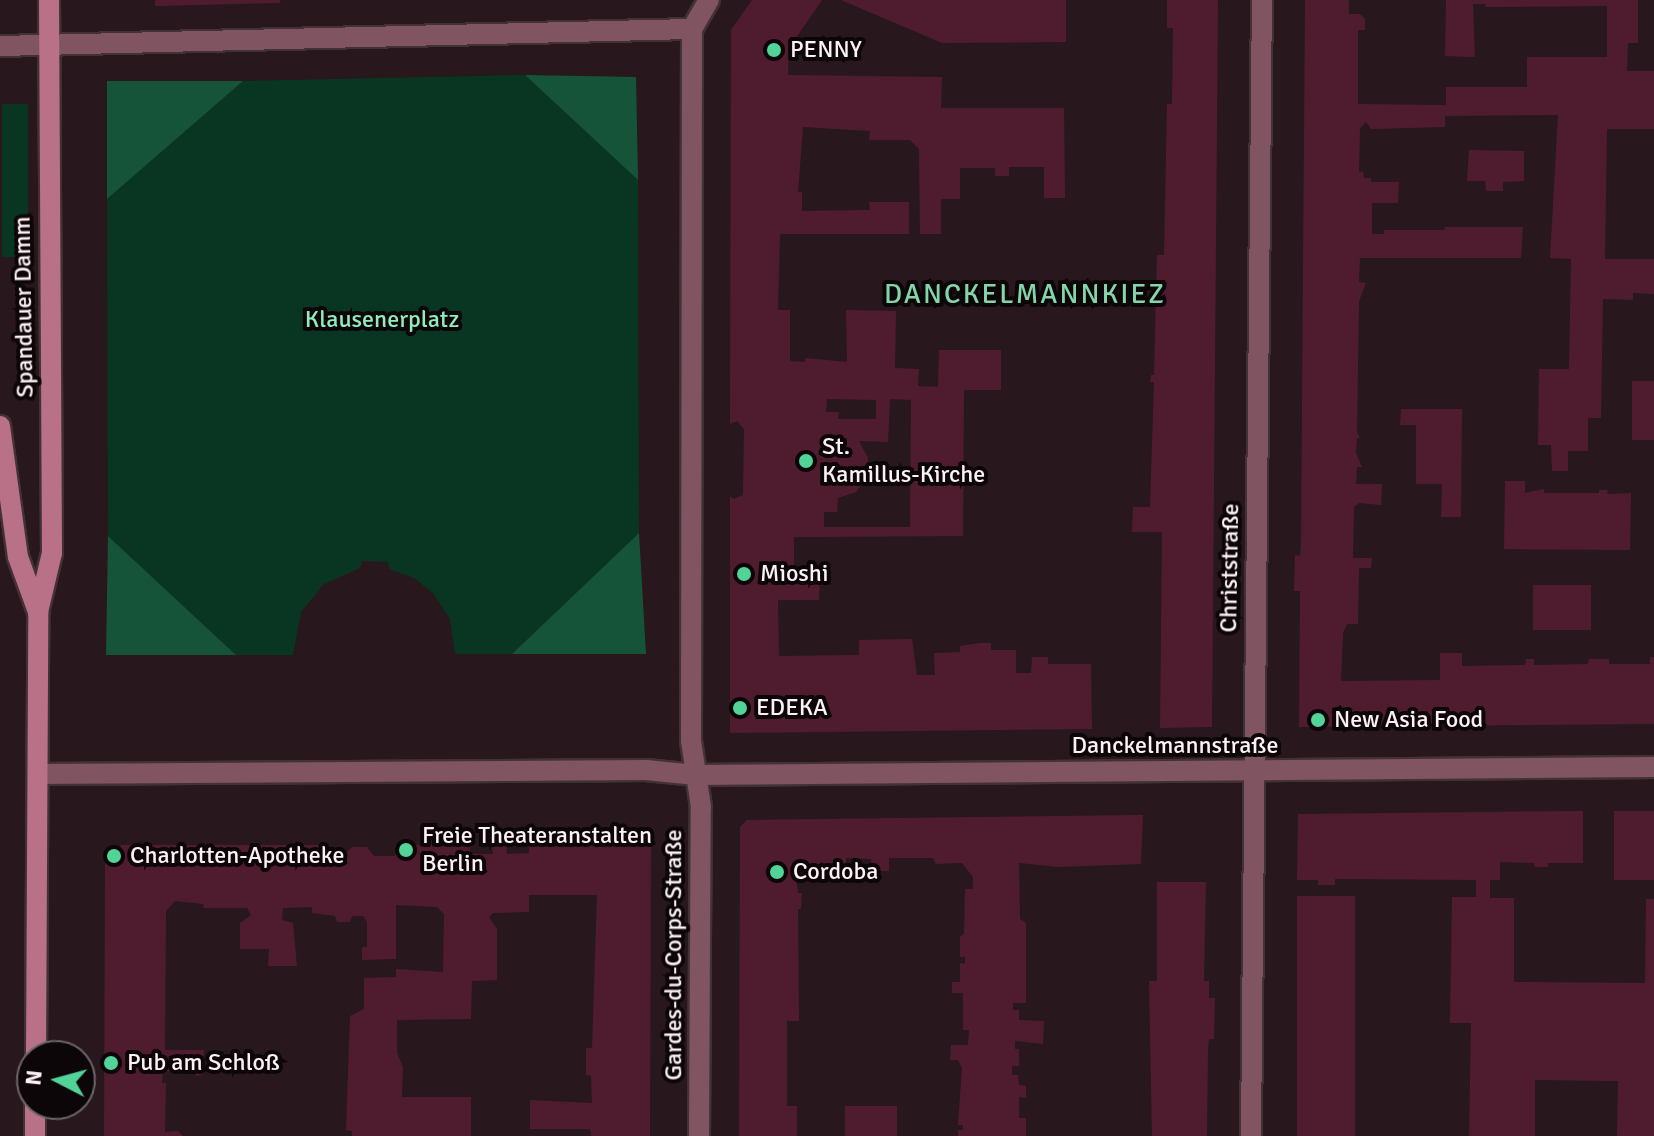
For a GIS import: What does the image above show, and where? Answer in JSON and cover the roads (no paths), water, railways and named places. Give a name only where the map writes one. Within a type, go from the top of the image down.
[{"type":"main road","name":"Spandauer Damm","points":[[36,1040],[38,612],[52,553],[49,0]]},
{"type":"main road","name":"Spandauer Damm","points":[[0,426],[18,557],[38,612]]},
{"type":"street","points":[[39,774],[646,770],[696,775],[691,741],[692,29],[709,0]]},
{"type":"street","name":"Christstraße","points":[[1251,1136],[1262,0]]},
{"type":"street","points":[[0,46],[692,29]]},
{"type":"street","name":"Danckelmannstraße","points":[[696,775],[1654,767]]},
{"type":"street","name":"Gardes-du-Corps-Straße","points":[[696,775],[701,807],[699,1136]]},
{"type":"place","name":"PENNY","points":[[774,50]]},
{"type":"place","name":"St. Kamillus-Kirche","points":[[806,461]]},
{"type":"place","name":"Mioshi","points":[[744,574]]},
{"type":"place","name":"EDEKA","points":[[740,708]]},
{"type":"place","name":"New Asia Food","points":[[1318,720]]},
{"type":"place","name":"Freie Theateranstalten Berlin","points":[[406,850]]},
{"type":"place","name":"Charlotten-Apotheke","points":[[114,856]]},
{"type":"place","name":"Cordoba","points":[[777,872]]},
{"type":"place","name":"Pub am Schloß","points":[[111,1063]]},
{"type":"district","name":"DANCKELMANNKIEZ","points":[[1025,294]]},
{"type":"park label","name":"Klausenerplatz","points":[[382,320]]}]
